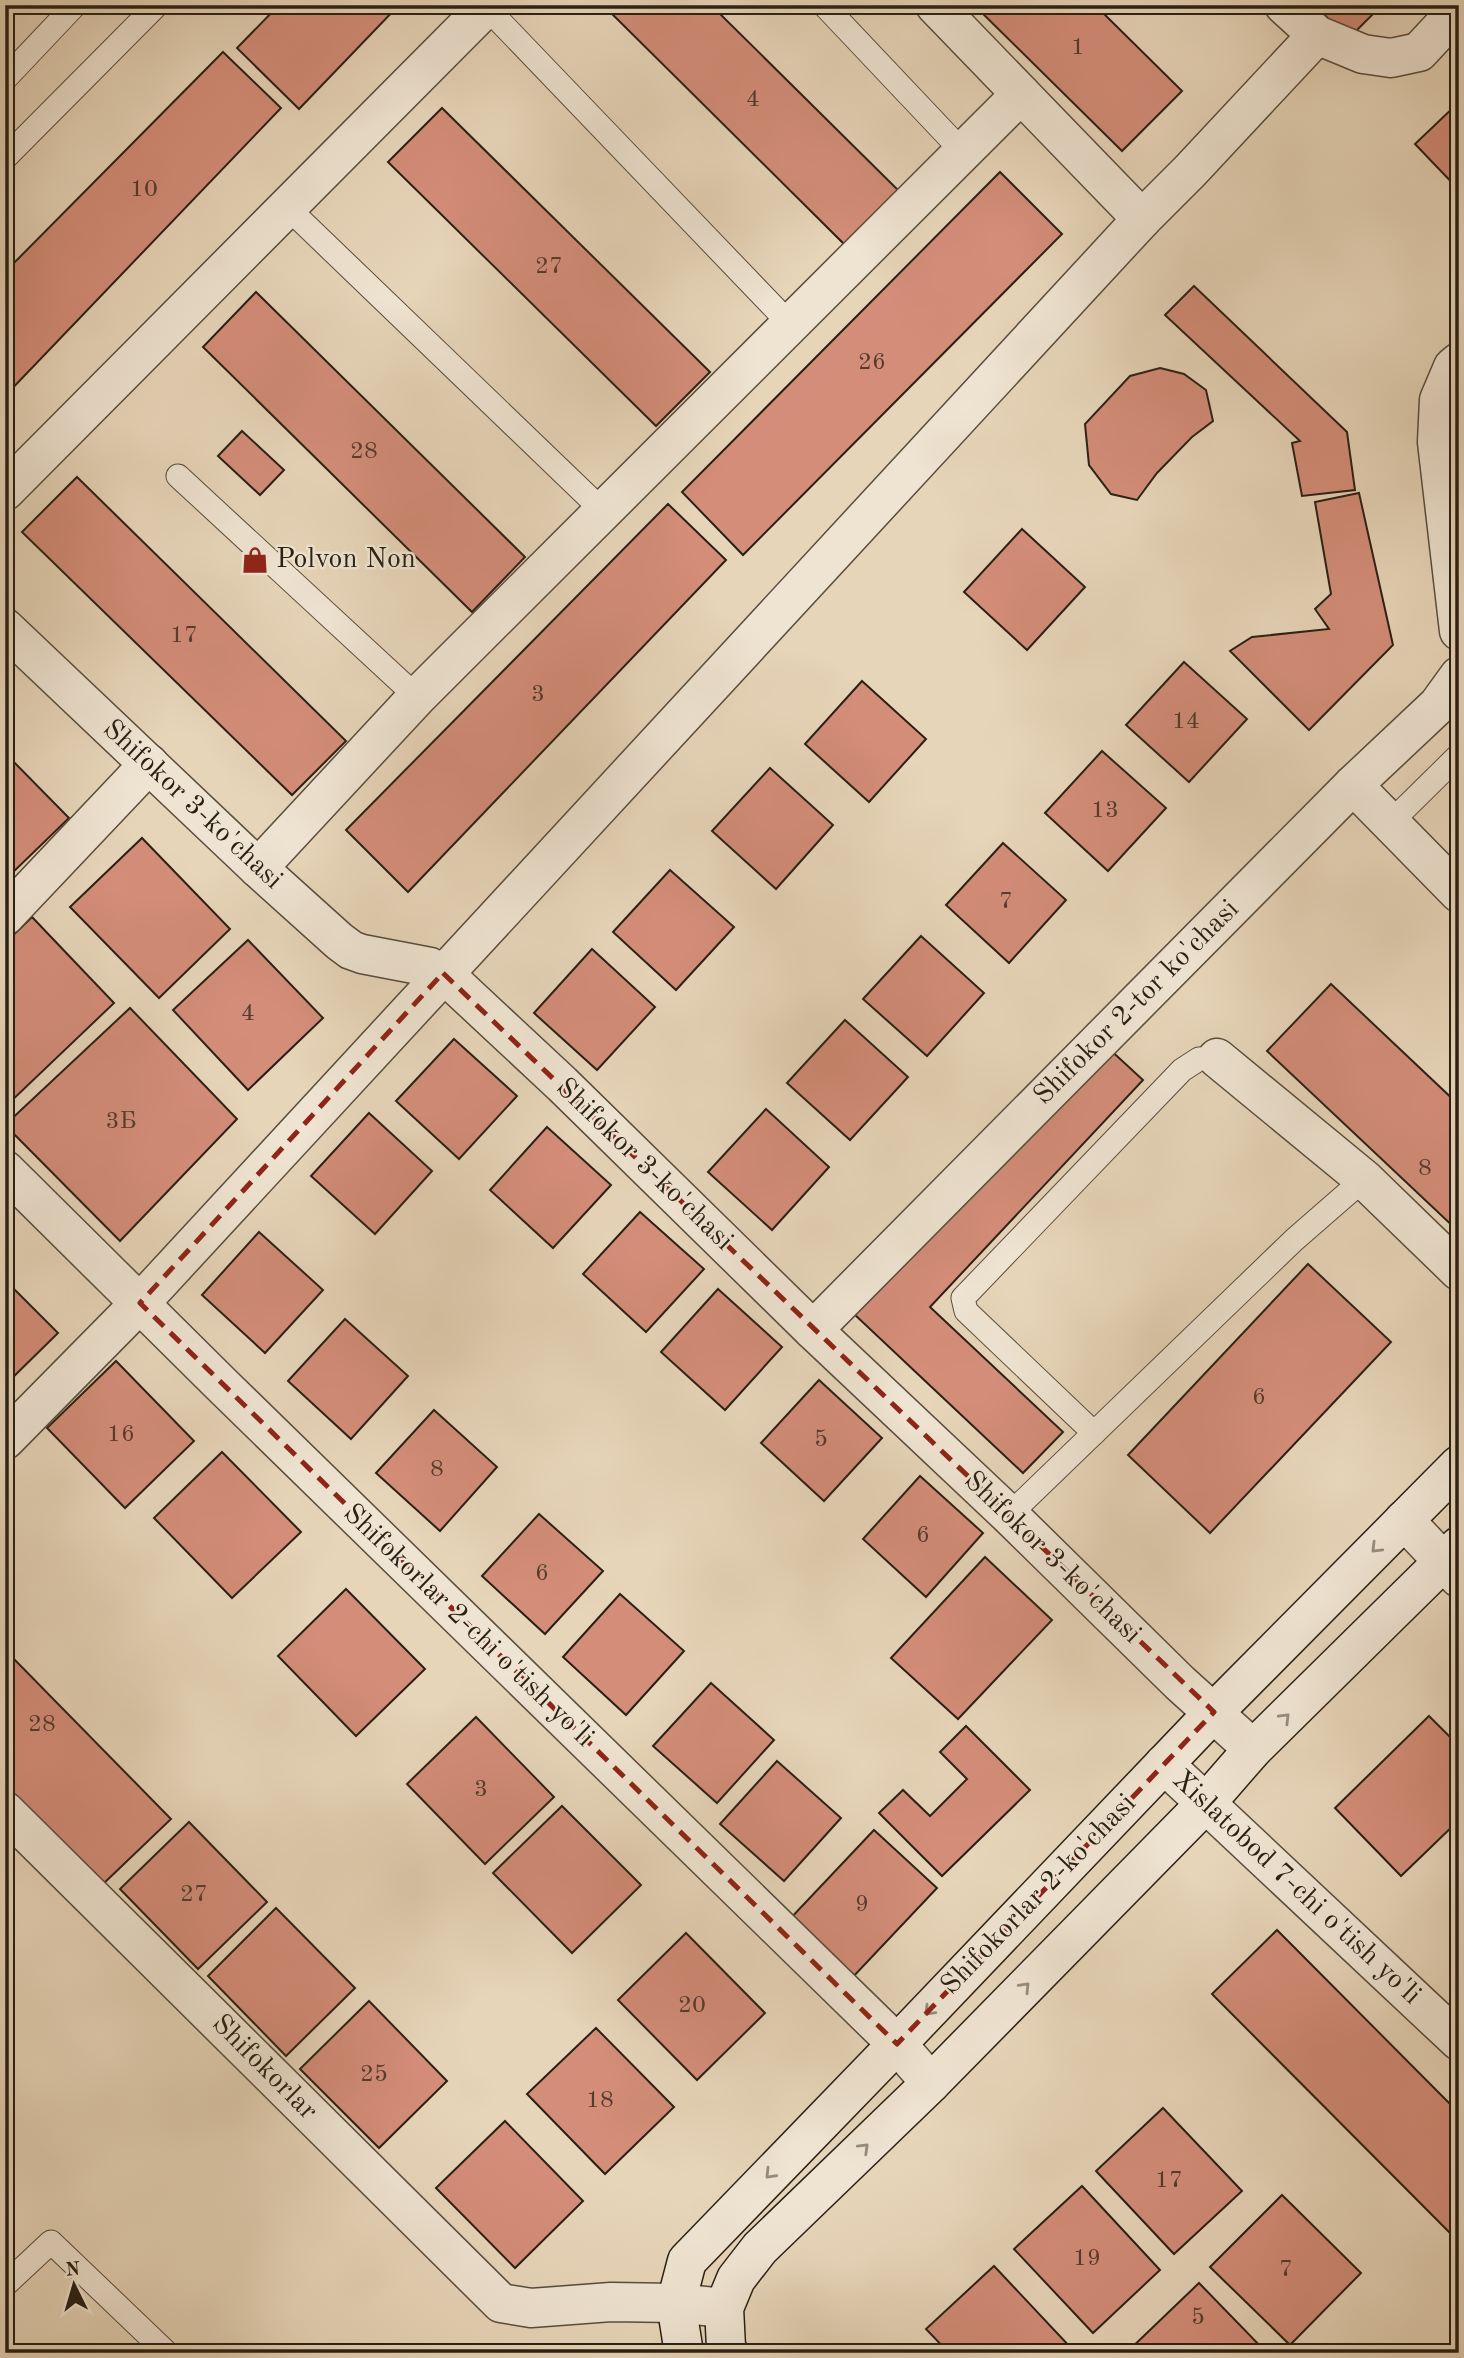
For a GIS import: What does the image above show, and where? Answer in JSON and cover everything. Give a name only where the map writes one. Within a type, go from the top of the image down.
[{"type":"street","points":[[935,5],[1142,219]]},
{"type":"street","points":[[1284,5],[1317,35],[1363,54],[1391,58],[1419,52],[1459,9]]},
{"type":"street","points":[[5,491],[487,6]]},
{"type":"street","points":[[5,1440],[140,1303],[1142,219],[1317,35]]},
{"type":"street","points":[[258,868],[417,697],[1021,94]]},
{"type":"street","points":[[1459,362],[1453,367],[1439,400],[1437,442],[1459,631]]},
{"type":"street","name":"Shifokor 3-ko'chasi","points":[[5,628],[258,868],[351,950],[430,967],[443,973],[562,1084],[813,1330],[1009,1514],[1180,1683],[1253,1749]]},
{"type":"street","name":"Shifokor 2-tor ko'chasi","points":[[813,1330],[1353,785],[1438,705],[1459,676]]},
{"type":"street","points":[[5,916],[149,764]]},
{"type":"street","points":[[1353,785],[1459,893]]},
{"type":"street","points":[[1217,1058],[1364,1179],[1459,1271]]},
{"type":"street","name":"Shifokorlar 2-chi o'tish yo'li","points":[[5,1170],[897,2044],[931,2083]]},
{"type":"street","name":"Shifokorlar 2-ko'chasi","points":[[684,2353],[676,2303],[687,2261],[1214,1712],[1459,1465]]},
{"type":"street","points":[[1404,1520],[1453,1562]]},
{"type":"street","name":"Shifokorlar 2-ko'chasi","points":[[729,2353],[726,2347],[724,2308],[736,2279],[760,2248],[931,2083],[1206,1803],[1253,1749],[1453,1562]]},
{"type":"street","name":"Xislatobod 7-chi o'tish yo'li","points":[[1164,1764],[1459,2041]]},
{"type":"street","name":"Shifokorlar","points":[[5,1811],[501,2303],[531,2308],[611,2302],[676,2303],[724,2308]]},
{"type":"lane","points":[[5,79],[75,5]]},
{"type":"lane","points":[[5,158],[157,5]]},
{"type":"lane","points":[[824,5],[963,152]]},
{"type":"lane","points":[[487,6],[790,324]]},
{"type":"lane","points":[[288,208],[603,510]]},
{"type":"lane","points":[[178,476],[417,697]]},
{"type":"lane","points":[[1390,823],[1459,755]]},
{"type":"lane","points":[[1094,1433],[966,1311],[963,1298],[1182,1070],[1199,1059],[1217,1058]]},
{"type":"lane","points":[[1009,1514],[1294,1240],[1364,1179]]},
{"type":"lane","points":[[5,2285],[51,2242],[167,2353]]},
{"type":"highlighted area","points":[[443,973],[1214,1712],[897,2044],[140,1303]]},
{"type":"building","points":[[279,5],[399,5],[299,109],[237,48]]},
{"type":"building","points":[[603,5],[711,5],[903,195],[849,249]]},
{"type":"building","points":[[974,5],[1095,5],[1182,91],[1122,151]]},
{"type":"building","points":[[1315,5],[1382,5],[1348,39]]},
{"type":"building","points":[[223,52],[281,108],[5,396],[5,272]]},
{"type":"building","points":[[1459,102],[1459,190],[1415,144]]},
{"type":"building","points":[[442,108],[710,372],[656,426],[388,162]]},
{"type":"building","points":[[1000,172],[1062,234],[743,555],[682,492]]},
{"type":"building","points":[[1194,286],[1347,432],[1355,490],[1302,496],[1292,443],[1300,441],[1165,315]]},
{"type":"building","points":[[256,292],[525,557],[472,612],[203,347]]},
{"type":"building","points":[[1160,368],[1184,374],[1206,390],[1213,421],[1192,437],[1157,473],[1137,500],[1111,494],[1089,465],[1085,424],[1130,376]]},
{"type":"building","points":[[242,431],[284,470],[260,495],[218,456]]},
{"type":"building","points":[[77,477],[346,741],[292,795],[22,532]]},
{"type":"building","points":[[1359,493],[1393,645],[1309,730],[1230,651],[1252,637],[1329,629],[1315,609],[1331,594],[1315,502]]},
{"type":"building","points":[[668,504],[726,560],[408,892],[346,830]]},
{"type":"building","points":[[1022,529],[1085,587],[1027,650],[964,592]]},
{"type":"building","points":[[1184,662],[1247,719],[1189,782],[1126,725]]},
{"type":"building","points":[[862,681],[926,739],[869,802],[805,744]]},
{"type":"building","points":[[1102,751],[1166,808],[1108,871],[1045,813]]},
{"type":"building","points":[[5,753],[69,818],[5,880]]},
{"type":"building","points":[[770,768],[833,825],[776,889],[712,831]]},
{"type":"building","points":[[142,838],[230,929],[159,998],[70,907]]},
{"type":"building","points":[[1003,843],[1066,900],[1009,963],[946,905]]},
{"type":"building","points":[[670,870],[734,927],[676,990],[613,932]]},
{"type":"building","points":[[32,917],[114,1003],[5,1107],[5,943]]},
{"type":"building","points":[[921,936],[984,993],[927,1056],[863,999]]},
{"type":"building","points":[[248,940],[323,1018],[248,1090],[173,1010]]},
{"type":"building","points":[[592,949],[655,1007],[597,1070],[534,1013]]},
{"type":"building","points":[[1331,984],[1459,1105],[1459,1232],[1267,1051]]},
{"type":"building","points":[[130,1008],[237,1119],[120,1241],[5,1125]]},
{"type":"building","points":[[845,1020],[908,1077],[850,1140],[787,1083]]},
{"type":"building","points":[[454,1039],[517,1096],[459,1159],[396,1101]]},
{"type":"building","points":[[1106,1046],[1143,1080],[930,1307],[1063,1432],[1023,1473],[854,1314]]},
{"type":"building","points":[[766,1109],[829,1167],[772,1230],[708,1172]]},
{"type":"building","points":[[369,1113],[432,1171],[375,1234],[311,1176]]},
{"type":"building","points":[[547,1127],[611,1185],[553,1248],[490,1190]]},
{"type":"building","points":[[640,1212],[704,1269],[646,1332],[583,1274]]},
{"type":"building","points":[[259,1232],[323,1290],[265,1353],[202,1295]]},
{"type":"building","points":[[1308,1264],[1391,1342],[1210,1533],[1128,1455]]},
{"type":"building","points":[[5,1280],[58,1333],[5,1385]]},
{"type":"building","points":[[718,1289],[782,1347],[725,1410],[661,1352]]},
{"type":"building","points":[[345,1319],[408,1376],[351,1439],[288,1381]]},
{"type":"building","points":[[116,1361],[194,1441],[125,1508],[47,1428]]},
{"type":"building","points":[[819,1380],[882,1438],[824,1501],[761,1443]]},
{"type":"building","points":[[434,1410],[497,1467],[440,1531],[376,1473]]},
{"type":"building","points":[[222,1452],[301,1532],[232,1598],[154,1518]]},
{"type":"building","points":[[920,1476],[983,1533],[926,1597],[863,1539]]},
{"type":"building","points":[[539,1514],[603,1571],[545,1634],[482,1576]]},
{"type":"building","points":[[985,1557],[1052,1620],[958,1719],[891,1658]]},
{"type":"building","points":[[346,1589],[425,1669],[356,1736],[278,1656]]},
{"type":"building","points":[[620,1594],[684,1651],[626,1715],[563,1657]]},
{"type":"building","points":[[12,1657],[171,1819],[102,1885],[5,1787],[5,1663]]},
{"type":"building","points":[[711,1683],[774,1740],[717,1803],[653,1746]]},
{"type":"building","points":[[1429,1716],[1459,1746],[1459,1820],[1401,1876],[1335,1808]]},
{"type":"building","points":[[476,1717],[554,1797],[485,1864],[407,1784]]},
{"type":"building","points":[[966,1726],[1030,1790],[942,1876],[879,1813],[903,1790],[930,1816],[967,1779],[940,1752]]},
{"type":"building","points":[[777,1761],[841,1818],[784,1881],[720,1824]]},
{"type":"building","points":[[562,1806],[641,1885],[572,1953],[493,1873]]},
{"type":"building","points":[[189,1822],[267,1902],[198,1969],[120,1889]]},
{"type":"building","points":[[874,1830],[937,1888],[850,1980],[788,1921]]},
{"type":"building","points":[[276,1908],[355,1988],[286,2056],[208,1976]]},
{"type":"building","points":[[1277,1930],[1459,2113],[1459,2242],[1212,1994]]},
{"type":"building","points":[[686,1933],[765,2013],[697,2080],[618,2000]]},
{"type":"building","points":[[369,2001],[447,2081],[379,2148],[300,2069]]},
{"type":"building","points":[[596,2028],[674,2107],[605,2174],[527,2094]]},
{"type":"building","points":[[1163,2108],[1242,2191],[1174,2254],[1096,2171]]},
{"type":"building","points":[[505,2121],[583,2201],[515,2268],[436,2188]]},
{"type":"building","points":[[1082,2186],[1160,2270],[1093,2333],[1014,2249]]},
{"type":"building","points":[[1282,2195],[1361,2273],[1290,2345],[1210,2267]]},
{"type":"building","points":[[994,2266],[1072,2349],[1068,2353],[949,2353],[926,2329]]},
{"type":"building","points":[[1199,2283],[1267,2353],[1126,2353]]},
{"type":"place","name":"Polvon Non","points":[[255,560]]}]
